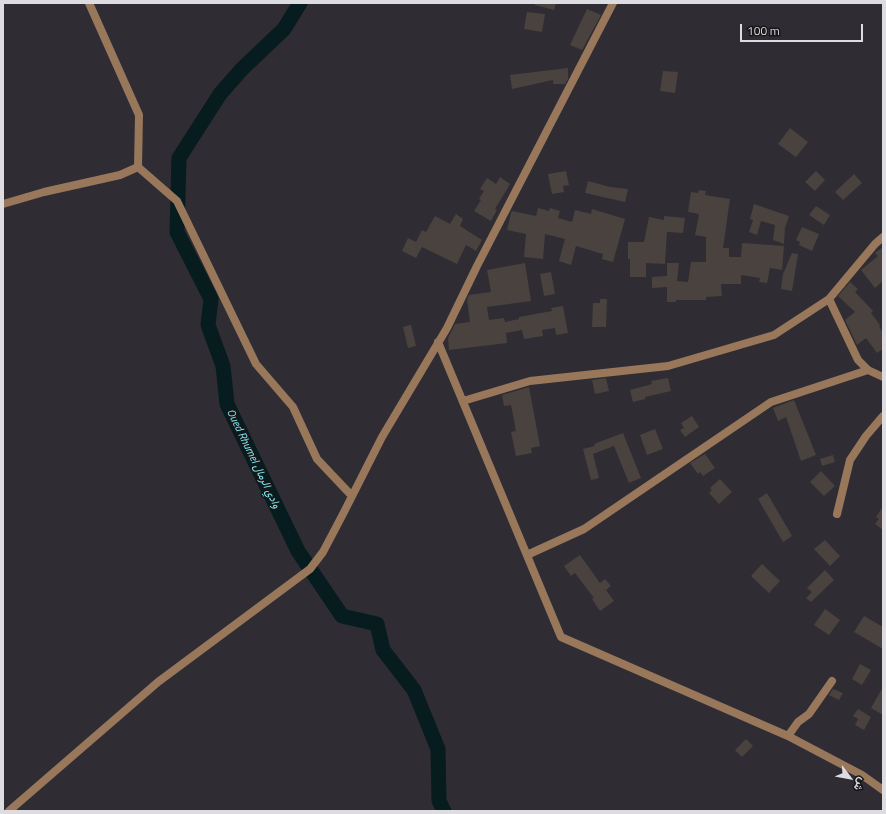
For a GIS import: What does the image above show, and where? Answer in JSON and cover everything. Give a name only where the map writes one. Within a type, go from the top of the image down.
[{"type":"street","points":[[89,3],[139,115],[138,167]]},
{"type":"street","points":[[9,811],[158,682],[307,572],[315,563],[352,496],[382,437],[447,328],[480,259],[613,3]]},
{"type":"street","points":[[3,204],[44,192],[120,175],[138,167]]},
{"type":"street","points":[[138,167],[177,201],[256,364],[293,407],[317,459],[352,496]]},
{"type":"street","points":[[462,401],[530,381],[668,366],[774,335],[829,299],[875,244],[883,237]]},
{"type":"street","points":[[829,299],[858,360],[868,370],[883,377]]},
{"type":"street","points":[[438,342],[561,637],[788,736],[862,775],[883,790]]},
{"type":"street","points":[[527,555],[584,529],[771,402],[868,370]]},
{"type":"street","points":[[837,514],[850,460],[866,436],[883,416]]},
{"type":"street","points":[[788,736],[798,722],[809,714],[832,681]]},
{"type":"building","points":[[535,3],[556,3],[554,10],[535,5]]},
{"type":"building","points":[[587,9],[601,15],[582,50],[570,45]]},
{"type":"building","points":[[527,12],[545,14],[542,32],[524,29]]},
{"type":"building","points":[[568,68],[568,79],[565,84],[553,84],[553,80],[512,89],[510,75]]},
{"type":"building","points":[[663,71],[678,72],[675,93],[660,91]]},
{"type":"building","points":[[790,128],[808,142],[796,157],[778,144]]},
{"type":"building","points":[[566,171],[569,185],[563,186],[564,192],[552,194],[548,174]]},
{"type":"building","points":[[816,171],[825,180],[815,191],[805,182]]},
{"type":"building","points":[[854,174],[862,183],[843,200],[835,192]]},
{"type":"building","points":[[500,177],[510,184],[495,209],[497,210],[491,221],[474,211],[481,200],[479,199],[484,191],[480,189],[487,178],[496,184]]},
{"type":"building","points":[[588,181],[610,187],[628,189],[625,202],[585,193]]},
{"type":"building","points":[[699,190],[706,191],[705,195],[730,199],[723,248],[729,248],[729,257],[741,257],[742,243],[784,246],[782,270],[770,268],[767,283],[759,282],[760,278],[741,275],[741,284],[721,284],[722,296],[706,297],[706,300],[676,300],[676,302],[667,302],[667,287],[652,288],[652,277],[667,276],[667,263],[679,263],[677,281],[688,282],[691,262],[706,262],[706,237],[695,235],[699,214],[688,212],[691,192],[698,193]]},
{"type":"building","points":[[754,204],[789,216],[785,228],[784,244],[773,240],[775,225],[761,221],[757,235],[749,232],[753,220],[750,219]]},
{"type":"building","points":[[816,206],[830,215],[824,225],[809,215]]},
{"type":"building","points":[[538,208],[549,211],[550,208],[560,211],[558,218],[572,222],[575,210],[591,214],[592,209],[625,219],[613,262],[602,259],[603,254],[576,246],[571,265],[559,261],[565,239],[545,234],[543,259],[524,257],[526,234],[507,230],[511,213],[512,211],[536,216]]},
{"type":"building","points":[[456,214],[463,219],[460,226],[482,240],[476,251],[466,245],[457,264],[422,247],[416,258],[402,251],[408,238],[416,242],[422,230],[426,232],[435,216],[450,224]]},
{"type":"building","points":[[664,216],[685,218],[683,233],[667,232],[665,264],[646,263],[646,277],[630,277],[628,242],[644,242],[649,217],[664,220]]},
{"type":"building","points":[[802,227],[819,234],[812,251],[799,245],[800,242],[796,240]]},
{"type":"building","points":[[883,247],[883,281],[875,288],[861,270],[878,256],[875,253]]},
{"type":"building","points":[[792,253],[798,254],[792,291],[781,289],[783,274]]},
{"type":"building","points":[[525,263],[531,301],[487,307],[489,320],[504,318],[505,322],[519,319],[519,317],[552,311],[551,308],[563,306],[568,333],[556,335],[555,328],[542,330],[543,336],[524,339],[522,330],[506,333],[507,343],[449,350],[448,338],[455,324],[470,322],[467,299],[469,295],[491,292],[487,270]]},
{"type":"building","points":[[551,272],[555,294],[544,296],[540,274]]},
{"type":"building","points":[[850,282],[858,289],[855,292],[873,311],[871,313],[880,325],[879,326],[883,333],[883,349],[877,353],[866,338],[857,345],[845,320],[855,312],[838,296]]},
{"type":"building","points":[[600,299],[607,299],[606,327],[592,327],[593,303],[600,303]]},
{"type":"building","points":[[411,325],[416,346],[408,348],[403,327]]},
{"type":"building","points":[[606,378],[609,391],[595,394],[592,380]]},
{"type":"building","points":[[668,378],[671,391],[645,397],[645,399],[633,402],[630,390],[652,384],[651,381]]},
{"type":"building","points":[[529,387],[540,446],[531,448],[532,453],[516,456],[511,432],[516,431],[511,405],[504,406],[502,395]]},
{"type":"building","points":[[794,400],[816,455],[801,461],[786,417],[778,421],[773,408]]},
{"type":"building","points":[[692,416],[699,427],[685,437],[680,430],[684,428],[681,423]]},
{"type":"building","points":[[655,429],[663,449],[647,455],[640,435]]},
{"type":"building","points":[[623,433],[641,478],[629,483],[614,446],[593,454],[599,478],[591,480],[583,449],[595,446],[594,444]]},
{"type":"building","points":[[705,454],[715,468],[703,476],[700,472],[698,474],[690,463]]},
{"type":"building","points":[[833,455],[835,462],[822,466],[820,459]]},
{"type":"building","points":[[821,471],[835,486],[824,496],[810,482]]},
{"type":"building","points":[[720,479],[732,492],[719,504],[709,493],[712,490],[710,488]]},
{"type":"building","points":[[767,493],[792,536],[783,542],[758,499]]},
{"type":"building","points":[[883,506],[883,530],[875,524],[879,519],[876,517]]},
{"type":"building","points":[[825,540],[840,556],[830,566],[814,549]]},
{"type":"building","points":[[580,555],[600,583],[605,579],[611,586],[606,590],[614,601],[600,611],[592,599],[594,598],[575,573],[571,576],[564,566]]},
{"type":"building","points":[[762,564],[780,581],[769,593],[751,576]]},
{"type":"building","points":[[825,570],[834,580],[811,602],[806,598],[812,592],[807,588]]},
{"type":"building","points":[[825,609],[840,620],[829,635],[814,625]]},
{"type":"building","points":[[864,616],[883,627],[883,649],[854,632]]},
{"type":"building","points":[[860,664],[871,670],[862,685],[852,679]]},
{"type":"building","points":[[883,687],[883,715],[871,708]]},
{"type":"building","points":[[833,689],[843,693],[839,700],[829,695]]},
{"type":"building","points":[[858,709],[871,717],[864,730],[855,725],[858,719],[853,716]]},
{"type":"building","points":[[746,739],[753,746],[742,757],[735,750]]},
{"type":"waterway","name":"Oued Rhumel وادي الرمال","points":[[300,3],[284,29],[242,69],[220,94],[179,158],[177,232],[211,299],[208,325],[223,366],[227,404],[298,551],[342,616],[377,624],[383,650],[414,690],[438,749],[439,801],[444,811]]}]
